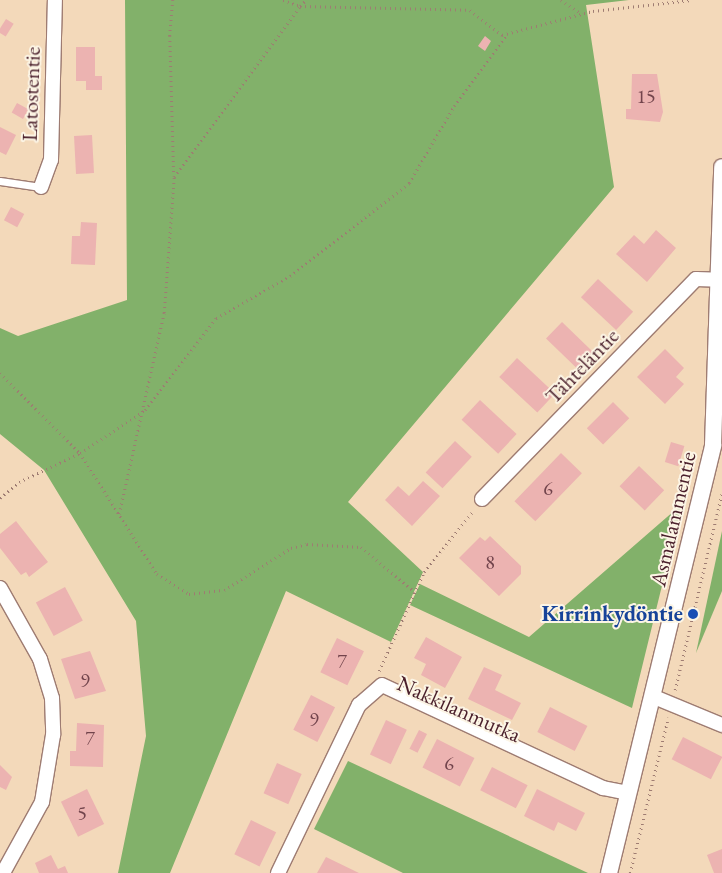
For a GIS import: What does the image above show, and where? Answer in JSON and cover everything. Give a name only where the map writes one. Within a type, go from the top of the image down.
[{"type":"street","name":"Latostentie","points":[[41,187],[51,160],[56,0]]},
{"type":"street","name":"Asmalammentie","points":[[609,873],[622,816],[654,697],[713,444],[722,167]]},
{"type":"street","name":"Tähteläntie","points":[[482,499],[696,279],[719,280]]},
{"type":"street","points":[[0,588],[40,659],[52,698],[53,735],[42,802],[3,873]]},
{"type":"street","name":"Nakkilanmutka","points":[[278,873],[359,705],[382,685],[603,788],[628,793]]},
{"type":"street","points":[[654,697],[672,701],[722,725]]},
{"type":"lane","points":[[0,181],[41,187]]},
{"type":"path","points":[[118,514],[145,410],[164,312],[174,176],[170,36],[174,0]]},
{"type":"path","points":[[283,0],[300,6],[470,10],[502,35],[582,14],[691,0]]},
{"type":"path","points":[[174,176],[306,0]]},
{"type":"path","points":[[561,0],[582,14]]},
{"type":"path","points":[[0,498],[19,482],[80,453],[145,410],[216,318],[290,276],[409,182],[454,106],[507,34]]},
{"type":"path","points":[[0,373],[80,453],[158,574],[189,594],[224,590],[291,548],[307,544],[361,547],[416,592]]},
{"type":"path","name":"Asmalammentie","points":[[630,873],[722,492]]},
{"type":"path","points":[[379,671],[424,572],[482,499]]},
{"type":"path","points":[[622,816],[643,822]]},
{"type":"green space","points":[[125,0],[629,0],[586,5],[614,187],[348,502],[423,572],[391,642],[286,591],[170,873],[118,873],[146,736],[136,621],[44,470],[0,434],[0,328],[18,336],[127,300]]},
{"type":"green space","points":[[682,504],[632,708],[410,605],[420,584],[529,637]]},
{"type":"green space","points":[[722,531],[722,591],[696,653]]},
{"type":"green space","points":[[348,761],[588,873],[403,873],[314,829]]},
{"type":"building","points":[[6,19],[14,24],[6,36],[0,33],[0,29]]},
{"type":"building","points":[[485,36],[491,41],[485,51],[478,46]]},
{"type":"building","points":[[76,47],[95,47],[95,76],[102,76],[102,90],[86,90],[86,81],[76,81]]},
{"type":"building","points":[[632,74],[657,74],[663,112],[660,122],[626,119],[626,109],[631,109]]},
{"type":"building","points":[[17,103],[28,109],[23,119],[12,113]]},
{"type":"building","points":[[0,127],[16,135],[6,155],[0,152]]},
{"type":"building","points":[[92,135],[94,173],[76,174],[74,136]]},
{"type":"building","points":[[11,207],[24,214],[17,227],[4,220]]},
{"type":"building","points":[[81,222],[97,223],[95,265],[71,264],[72,236],[80,236]]},
{"type":"building","points":[[656,230],[676,248],[647,282],[616,254],[634,235],[644,244]]},
{"type":"building","points":[[598,279],[633,312],[616,330],[581,297]]},
{"type":"building","points":[[562,322],[594,353],[578,370],[546,339]]},
{"type":"building","points":[[665,349],[684,368],[676,377],[684,384],[665,404],[637,377]]},
{"type":"building","points":[[517,358],[555,393],[537,412],[499,377]]},
{"type":"building","points":[[480,400],[517,434],[498,454],[462,420]]},
{"type":"building","points":[[613,402],[629,418],[603,444],[587,428]]},
{"type":"building","points":[[455,441],[472,457],[442,488],[426,472]]},
{"type":"building","points":[[671,442],[684,446],[678,466],[665,462]]},
{"type":"building","points":[[561,453],[582,473],[535,521],[514,501]]},
{"type":"building","points":[[639,466],[664,490],[645,510],[620,486]]},
{"type":"building","points":[[423,481],[440,496],[412,526],[385,500],[398,486],[409,496]]},
{"type":"building","points":[[16,521],[48,562],[29,577],[26,572],[21,575],[0,548],[0,534]]},
{"type":"building","points":[[490,536],[521,566],[521,574],[499,596],[459,558],[480,537],[485,541]]},
{"type":"building","points":[[65,587],[83,621],[54,636],[36,602]]},
{"type":"building","points":[[426,637],[462,657],[445,688],[421,675],[426,664],[414,658]]},
{"type":"building","points":[[337,638],[364,651],[347,685],[320,672]]},
{"type":"building","points":[[90,651],[106,691],[75,699],[61,659]]},
{"type":"building","points":[[484,667],[502,675],[495,690],[521,703],[512,720],[468,699]]},
{"type":"building","points":[[311,695],[335,707],[317,742],[293,730]]},
{"type":"building","points":[[550,707],[587,726],[575,751],[537,732]]},
{"type":"building","points":[[386,720],[407,730],[391,764],[370,754]]},
{"type":"building","points":[[77,723],[104,725],[103,767],[70,766],[70,751],[76,751]]},
{"type":"building","points":[[419,730],[427,734],[417,753],[409,749]]},
{"type":"building","points":[[683,737],[722,757],[711,779],[672,759]]},
{"type":"building","points":[[437,739],[474,758],[460,787],[422,768]]},
{"type":"building","points":[[277,763],[302,774],[288,804],[264,793]]},
{"type":"building","points":[[0,765],[12,777],[6,790],[0,787]]},
{"type":"building","points":[[492,767],[528,785],[516,808],[480,790]]},
{"type":"building","points":[[87,789],[104,824],[78,837],[61,802]]},
{"type":"building","points":[[537,789],[585,813],[576,831],[558,822],[554,831],[524,816]]},
{"type":"building","points":[[251,820],[276,832],[260,866],[234,854]]},
{"type":"building","points":[[722,849],[722,873],[714,873],[707,855]]},
{"type":"building","points":[[51,855],[58,869],[65,866],[68,873],[39,873],[35,863]]},
{"type":"building","points":[[326,857],[359,873],[317,873]]},
{"type":"place","name":"Kirrinkydöntie","points":[[693,614]]}]
